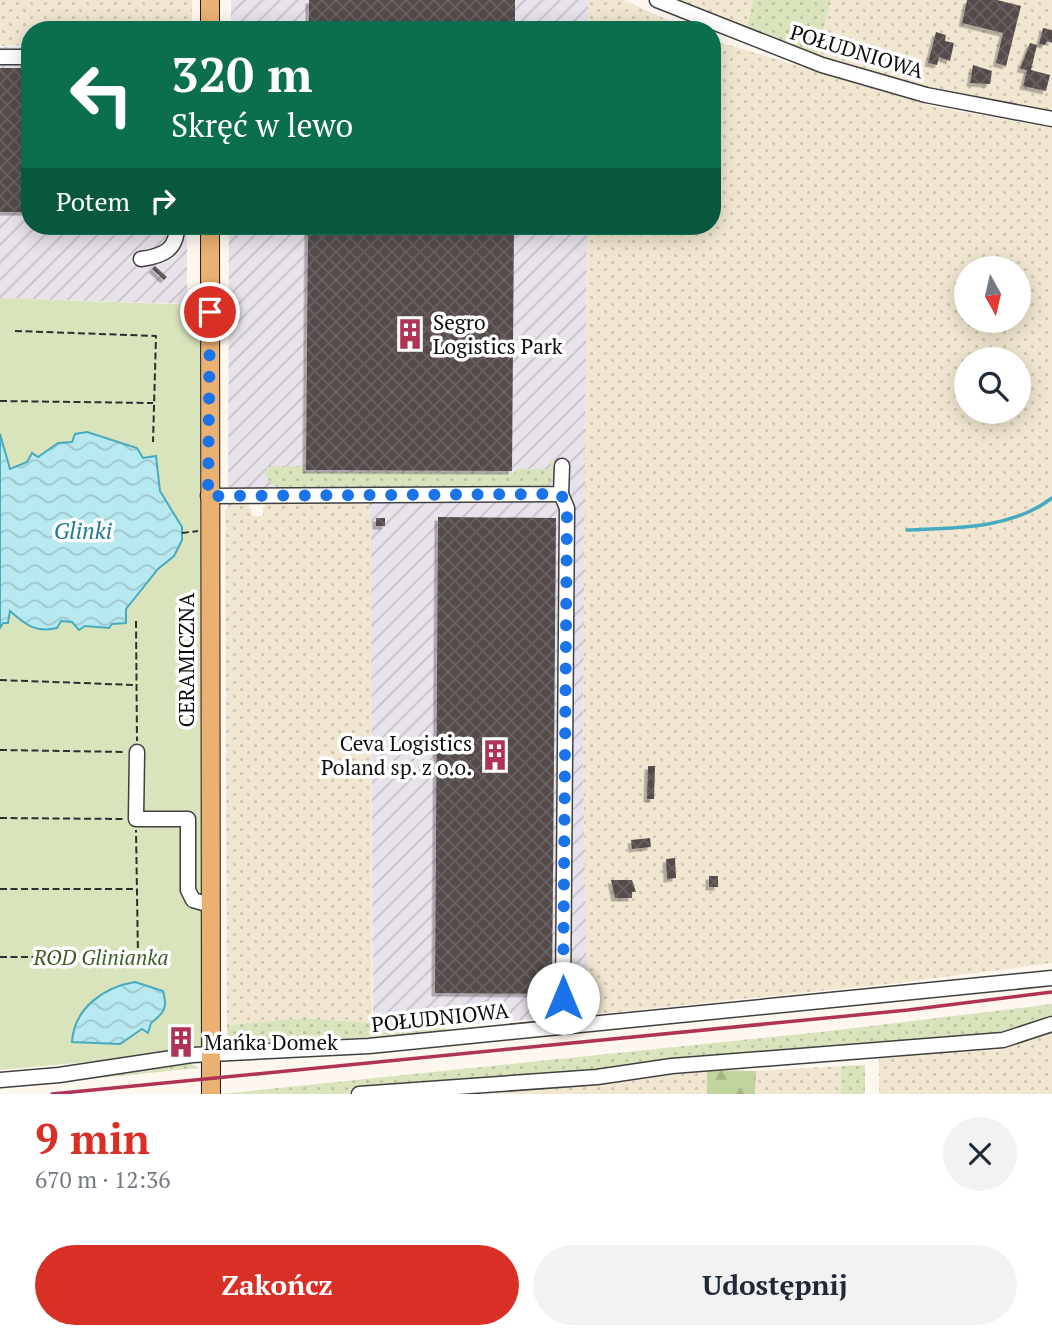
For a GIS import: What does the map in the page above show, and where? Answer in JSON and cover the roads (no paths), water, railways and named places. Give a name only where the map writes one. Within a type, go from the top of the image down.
[{"type":"main road","points":[[210,0],[210,21]]},
{"type":"main road","name":"CERAMICZNA","points":[[210,235],[208,496],[211,1094]]},
{"type":"street","name":"POŁUDNIOWA","points":[[657,0],[710,21]]},
{"type":"street","name":"POŁUDNIOWA","points":[[721,25],[822,65],[926,95],[1052,119]]},
{"type":"street","points":[[0,57],[21,57]]},
{"type":"street","points":[[141,259],[167,253],[176,241],[176,235]]},
{"type":"street","points":[[562,466],[561,494],[567,505],[563,998]]},
{"type":"street","points":[[208,496],[561,494]]},
{"type":"street","points":[[137,752],[136,820],[188,820],[188,890],[193,900],[210,905]]},
{"type":"street","points":[[188,832],[210,833]]},
{"type":"street","name":"POŁUDNIOWA","points":[[0,1080],[211,1054],[369,1046],[1052,978]]},
{"type":"street","points":[[359,1094],[597,1077],[673,1066],[1003,1040],[1052,1024]]},
{"type":"water","name":"Glinki","points":[[87,432],[137,448],[143,458],[156,456],[160,491],[182,527],[182,540],[174,556],[158,569],[126,609],[126,623],[112,624],[109,628],[85,626],[79,630],[72,622],[61,621],[57,628],[37,629],[10,611],[8,623],[3,623],[0,628],[0,434],[10,469],[27,462],[32,453],[38,457],[58,443],[72,442],[75,434]]},
{"type":"water","points":[[135,982],[163,991],[164,1010],[151,1023],[148,1033],[142,1029],[120,1044],[72,1042],[78,1019],[93,1001],[112,989]]},
{"type":"waterway","points":[[907,530],[963,527],[1001,521],[1019,516],[1052,498]]},
{"type":"railway","points":[[52,1094],[908,1010],[1052,992]]},
{"type":"place","name":"Segro Logistics Park","points":[[410,334]]},
{"type":"place","name":"Ceva Logistics Poland sp. z o.o.","points":[[495,755]]},
{"type":"place","name":"Mańka Domek","points":[[181,1042]]},
{"type":"park label","name":"ROD Glinianka","points":[[101,957]]}]
